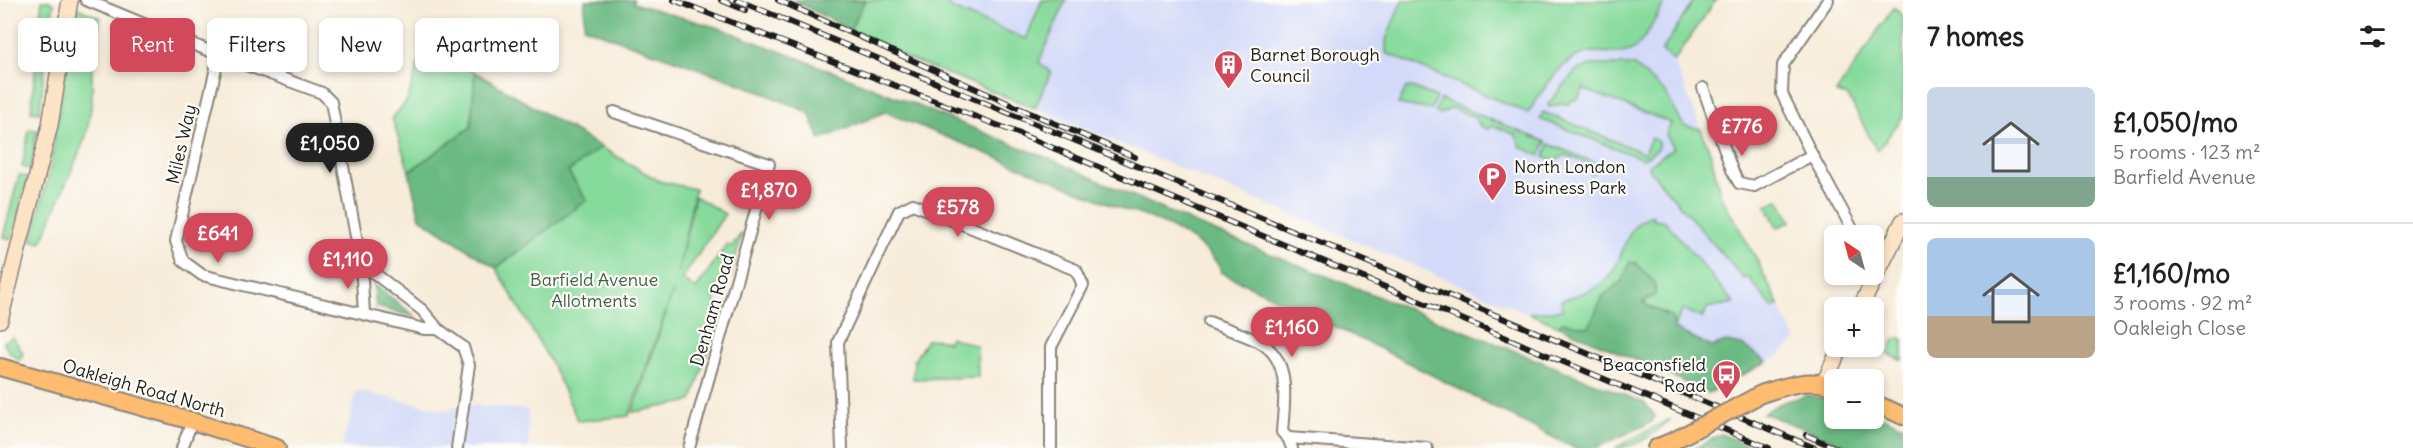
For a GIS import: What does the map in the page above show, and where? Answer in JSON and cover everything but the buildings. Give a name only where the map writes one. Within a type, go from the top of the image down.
[{"type":"main road","points":[[0,320],[50,125],[70,0]]},
{"type":"main road","points":[[1884,254],[1903,221]]},
{"type":"main road","name":"Oakleigh Road North","points":[[0,367],[192,421],[277,448]]},
{"type":"main road","points":[[1656,448],[1761,394],[1794,383],[1824,385]]},
{"type":"main road","points":[[1884,407],[1903,416]]},
{"type":"street","points":[[86,0],[207,50]]},
{"type":"street","points":[[1828,0],[1783,65],[1782,94],[1812,156],[1850,225]]},
{"type":"street","name":"Miles Way","points":[[215,72],[176,241],[183,261],[202,275],[424,329],[438,329]]},
{"type":"street","points":[[265,72],[322,93],[331,102],[361,263],[364,314]]},
{"type":"street","points":[[1703,88],[1732,170],[1739,183],[1754,186],[1812,156]]},
{"type":"street","name":"Denham Road","points":[[614,112],[769,164],[689,448]]},
{"type":"street","points":[[842,448],[838,342],[899,211],[913,204],[1076,270],[1083,285],[1051,347],[1051,448]]},
{"type":"street","points":[[361,263],[422,310],[438,329],[463,347],[469,365],[457,448]]},
{"type":"street","points":[[1209,322],[1262,343],[1277,358],[1284,377],[1281,432],[1290,443],[1427,448]]},
{"type":"street","points":[[182,448],[192,421]]},
{"type":"shaded area","name":"North London Business Park","points":[[865,0],[1716,0],[1674,61],[1711,154],[1720,196],[1756,258],[1796,341],[1774,359],[1709,393],[1559,326],[1035,108],[906,58],[850,30]]},
{"type":"shaded area","points":[[357,391],[450,411],[463,404],[528,410],[529,448],[342,448]]},
{"type":"green space","points":[[42,0],[48,0],[54,4],[51,18],[40,18]]},
{"type":"green space","points":[[585,0],[634,0],[633,3],[722,29],[839,74],[1055,161],[1198,225],[1645,403],[1655,416],[1652,422],[1596,448],[1574,448],[1379,348],[1220,272],[1214,259],[1204,249],[1165,225],[885,112],[820,140],[809,113],[726,78],[584,27]]},
{"type":"green space","points":[[793,0],[865,0],[850,30]]},
{"type":"green space","points":[[865,0],[943,0],[953,9],[1026,39],[1042,0],[1066,0],[1039,62],[1051,72],[1035,108],[906,58],[850,30]]},
{"type":"green space","points":[[1402,0],[1667,0],[1645,37],[1636,47],[1625,52],[1592,52],[1577,56],[1552,78],[1528,113],[1386,53],[1386,40]]},
{"type":"green space","points":[[1694,0],[1716,0],[1674,61],[1662,51]]},
{"type":"green space","points":[[75,7],[101,18],[98,29],[98,18],[73,18]]},
{"type":"green space","points":[[1894,7],[1903,17],[1903,117],[1877,151],[1848,96],[1836,93]]},
{"type":"green space","points":[[1592,65],[1633,65],[1665,92],[1684,126],[1701,129],[1711,154],[1720,194],[1757,260],[1779,306],[1772,307],[1748,277],[1744,279],[1651,172],[1649,167],[1651,163],[1674,148],[1666,135],[1671,123],[1583,89],[1578,99],[1572,100],[1569,105],[1564,103],[1549,107],[1548,104],[1576,71]]},
{"type":"green space","points":[[35,72],[44,72],[40,112],[31,111]]},
{"type":"green space","points":[[65,72],[92,72],[92,102],[86,136],[41,243],[31,240],[49,174]]},
{"type":"green space","points":[[416,72],[475,72],[471,127],[409,171],[392,118],[407,101]]},
{"type":"green space","points":[[475,72],[601,147],[568,172],[587,200],[496,268],[420,218],[409,172],[471,127]]},
{"type":"green space","points":[[1412,87],[1436,97],[1431,110],[1398,104],[1406,88]]},
{"type":"green space","points":[[1440,99],[1546,142],[1540,156],[1521,147],[1516,135],[1494,126],[1488,129],[1480,126],[1474,117],[1451,108],[1440,114],[1435,112]]},
{"type":"green space","points":[[1543,112],[1644,153],[1651,138],[1658,141],[1658,149],[1643,159],[1540,119]]},
{"type":"green space","points":[[29,129],[37,130],[31,169],[22,167]]},
{"type":"green space","points":[[1549,144],[1601,165],[1592,175],[1586,163],[1565,155],[1555,161],[1544,157]]},
{"type":"green space","name":"Barfield Avenue Allotments","points":[[601,147],[659,181],[695,189],[678,272],[695,196],[725,214],[682,279],[696,289],[727,244],[731,247],[742,233],[731,276],[722,279],[715,288],[714,297],[720,313],[692,401],[633,412],[673,291],[629,416],[578,421],[550,361],[496,268],[586,200],[568,172]]},
{"type":"green space","points":[[19,175],[28,177],[12,239],[3,237]]},
{"type":"green space","points":[[1779,199],[1791,221],[1778,228],[1766,206]]},
{"type":"green space","points":[[1653,215],[1653,219],[1665,221],[1734,303],[1707,308],[1703,318],[1683,310],[1673,329],[1666,314],[1649,307],[1622,281],[1602,297],[1589,328],[1562,322],[1559,326],[1528,313],[1562,310],[1561,300],[1582,294],[1601,284],[1616,266],[1636,225]]},
{"type":"green space","points":[[1630,262],[1636,263],[1655,283],[1655,295],[1643,302],[1673,318],[1674,329],[1712,347],[1726,342],[1742,345],[1767,362],[1709,393],[1559,326],[1562,322],[1589,327],[1602,297],[1622,281]]},
{"type":"green space","points":[[374,284],[416,317],[376,307]]},
{"type":"green space","points":[[13,337],[23,353],[20,360],[8,351],[4,342]]},
{"type":"green space","points":[[950,337],[977,346],[978,377],[913,379],[914,360],[927,340],[938,339],[948,342]]},
{"type":"green space","points":[[1895,339],[1903,339],[1903,361],[1888,354]]},
{"type":"green space","points":[[1808,395],[1824,398],[1824,429],[1884,429],[1884,417],[1903,426],[1903,448],[1853,448],[1763,413],[1783,402]]},
{"type":"green space","points":[[1670,420],[1638,443],[1615,448]]},
{"type":"green space","points":[[1721,434],[1753,448],[1695,448]]},
{"type":"railway","points":[[674,0],[1015,132],[1769,448]]},
{"type":"railway","points":[[721,0],[745,10]]},
{"type":"railway","points":[[737,0],[1815,448]]},
{"type":"railway","points":[[778,0],[1023,110],[1135,157]]},
{"type":"railway","points":[[1806,435],[1836,448]]},
{"type":"place","name":"Barnet Borough Council","points":[[1229,90]]},
{"type":"place","name":"North London Business Park","points":[[1493,202]]},
{"type":"place","name":"Beaconsfield Road","points":[[1727,400]]}]
